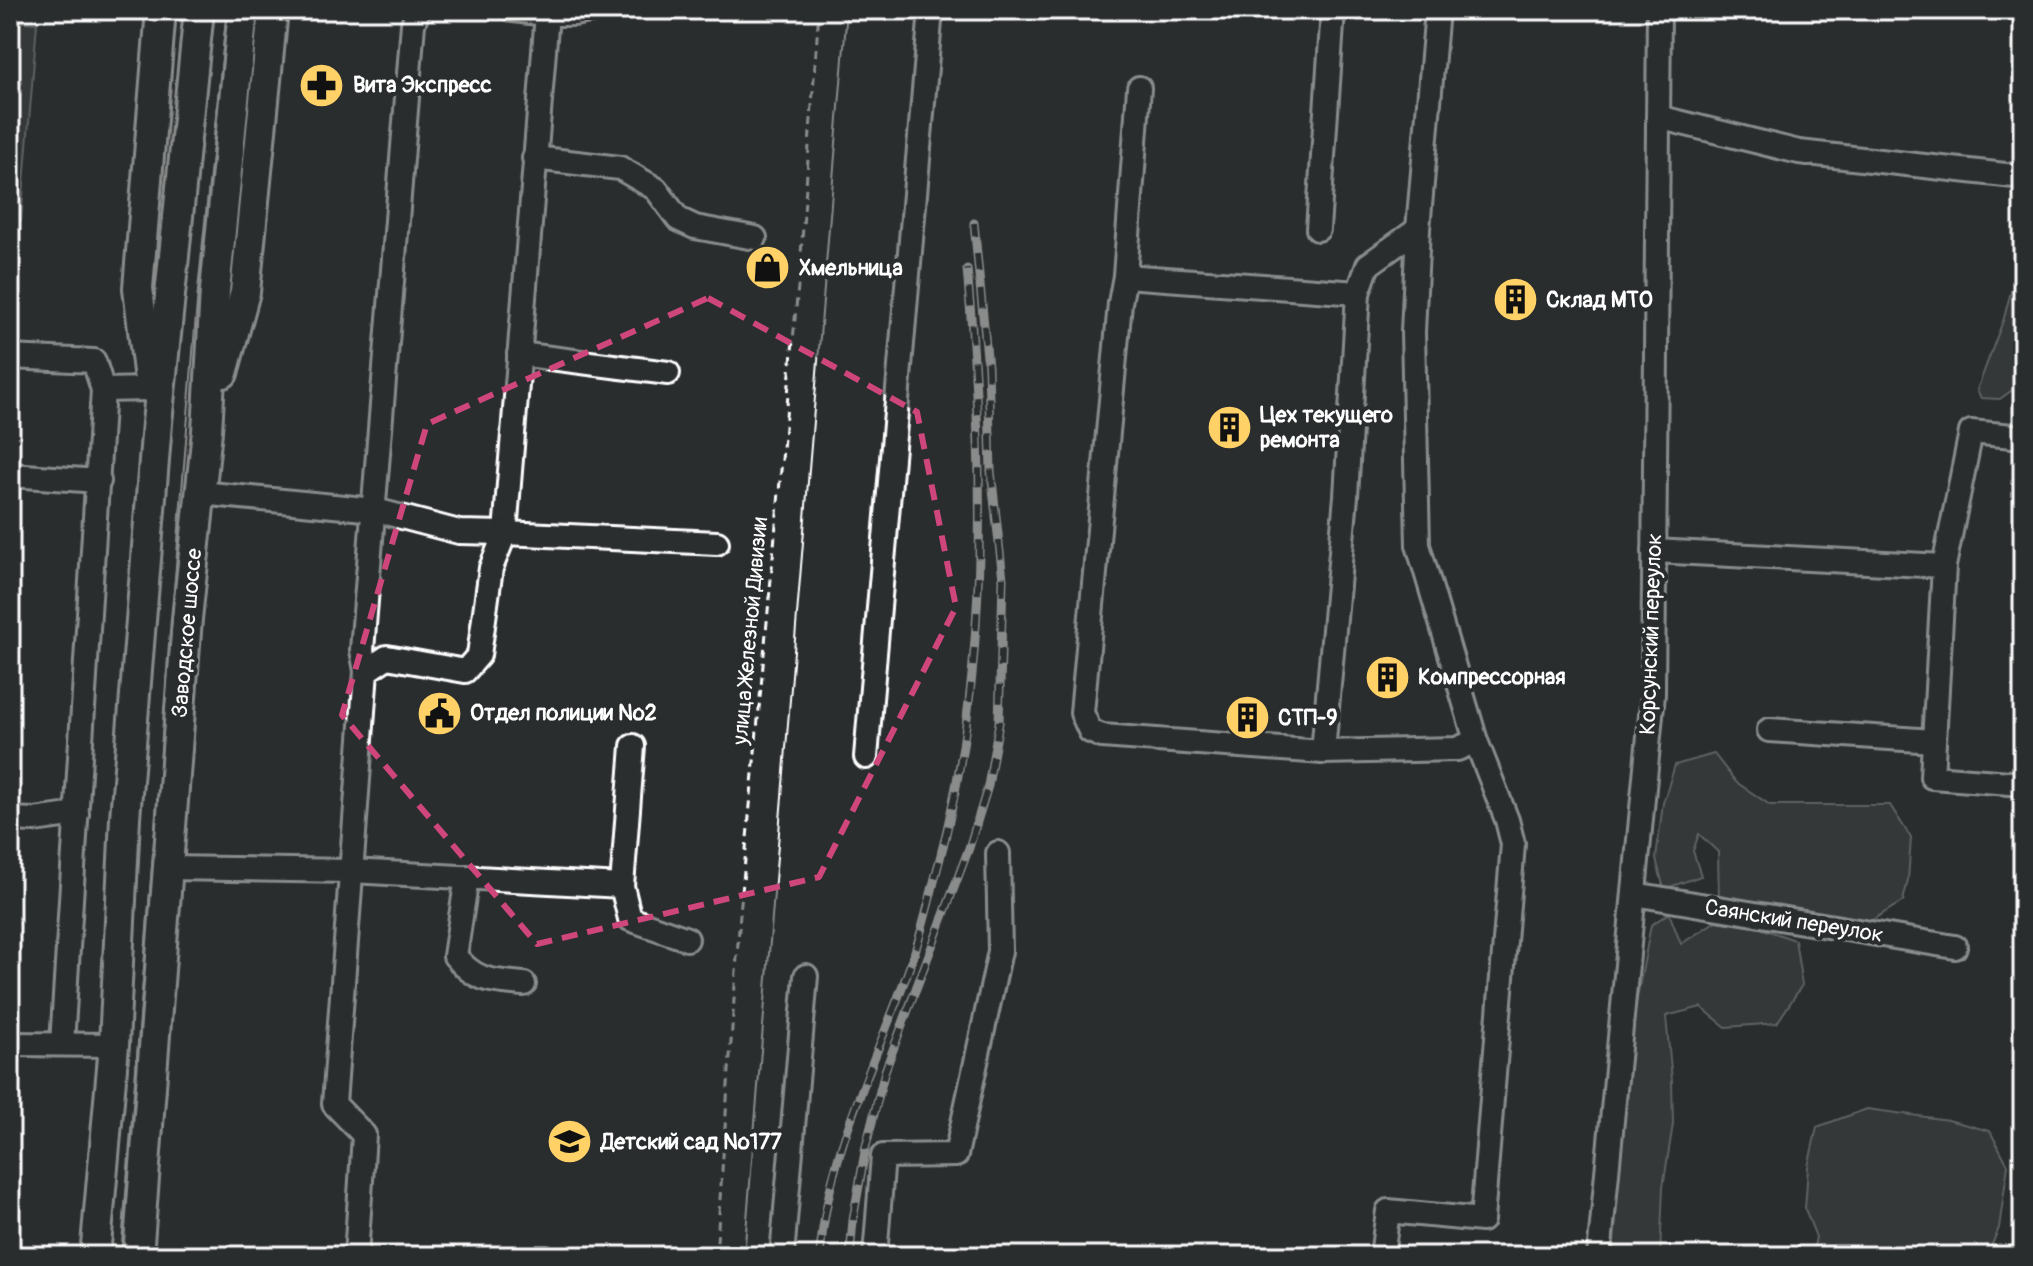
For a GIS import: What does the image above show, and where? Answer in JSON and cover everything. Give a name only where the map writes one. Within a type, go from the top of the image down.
[{"type":"main road","points":[[157,423],[138,288],[161,10]]},
{"type":"main road","name":"Заводское шоссе","points":[[95,1256],[114,1045],[125,818],[157,423],[199,10]]},
{"type":"main road","name":"Заводское шоссе","points":[[138,1256],[187,619],[207,431],[215,291],[243,10]]},
{"type":"main road","points":[[207,431],[245,292],[273,10]]},
{"type":"street","points":[[356,1256],[364,1135],[334,1104],[366,671],[362,650],[413,24],[418,10]]},
{"type":"street","points":[[513,10],[547,14],[595,10]]},
{"type":"street","points":[[866,757],[931,10]]},
{"type":"street","points":[[1318,229],[1333,10]]},
{"type":"street","points":[[1382,1256],[1388,1211],[1482,1220],[1513,844],[1507,820],[1476,741],[1418,545],[1413,332],[1418,229],[1437,10]]},
{"type":"street","name":"Корсунский переулок","points":[[1599,1256],[1653,694],[1659,10]]},
{"type":"street","points":[[366,671],[387,657],[465,671],[479,655],[491,568],[505,533],[547,14]]},
{"type":"street","points":[[1139,88],[1125,276],[1082,713],[1090,731],[1102,736],[1323,752],[1457,749],[1476,741]]},
{"type":"street","points":[[1658,117],[1799,152],[2023,177]]},
{"type":"street","points":[[534,158],[620,168],[656,189],[678,219],[695,227],[755,238]]},
{"type":"street","points":[[1323,752],[1346,496],[1358,293],[1368,265],[1418,229]]},
{"type":"street","points":[[1125,276],[1358,293]]},
{"type":"street","points":[[519,354],[668,373]]},
{"type":"street","points":[[10,357],[94,361],[103,390],[62,1044]]},
{"type":"street","points":[[103,390],[150,389]]},
{"type":"street","points":[[2023,437],[1971,432],[1944,566],[1932,777],[2023,784]]},
{"type":"street","points":[[10,475],[99,481]]},
{"type":"street","points":[[200,493],[375,510],[459,532],[717,543]]},
{"type":"street","points":[[1654,551],[1944,566]]},
{"type":"street","points":[[1769,730],[1934,741]]},
{"type":"street","points":[[633,746],[622,886],[630,919],[687,939]]},
{"type":"street","points":[[10,819],[34,820],[77,814]]},
{"type":"street","points":[[875,1256],[883,1156],[956,1155],[1000,951],[998,853]]},
{"type":"street","points":[[167,868],[351,871],[622,886]]},
{"type":"street","points":[[467,877],[455,956],[467,971],[488,980],[524,984]]},
{"type":"street","name":"Саянский переулок","points":[[1634,894],[1955,947]]},
{"type":"street","points":[[782,1256],[806,976]]},
{"type":"street","points":[[10,1044],[114,1045]]},
{"type":"path","name":"улица Железной Дивизии","points":[[716,1256],[740,914],[801,254],[819,10]]},
{"type":"highlighted area","points":[[708,298],[917,412],[956,607],[819,877],[537,944],[342,715],[427,424]]},
{"type":"shaded area","points":[[10,21],[37,23],[21,221],[10,220]]},
{"type":"shaded area","points":[[2011,291],[2023,296],[2023,382],[2000,399],[1981,398],[1977,390]]},
{"type":"shaded area","points":[[1714,754],[1736,782],[1770,805],[1890,805],[1911,838],[1903,901],[1869,922],[1719,901],[1718,852],[1699,834],[1693,851],[1701,876],[1664,889],[1656,859],[1663,803],[1675,765]]},
{"type":"shaded area","points":[[1669,913],[1681,944],[1716,921],[1760,928],[1795,940],[1802,985],[1777,1023],[1726,1027],[1701,1007],[1666,1016],[1673,1124],[1663,1187],[1660,1256],[1613,1256],[1631,1030],[1651,925]]},
{"type":"shaded area","points":[[1867,1109],[1948,1120],[1990,1131],[2008,1165],[1999,1228],[1987,1256],[1812,1256],[1816,1237],[1805,1209],[1808,1167],[1817,1127]]},
{"type":"tram line","points":[[121,1256],[198,290],[227,10]]},
{"type":"tram line","points":[[744,1256],[847,10]]},
{"type":"railway","points":[[850,1256],[866,1146],[885,1071],[969,848],[988,786],[999,723],[1003,579],[991,471],[988,367],[974,223]]},
{"type":"railway","points":[[820,1256],[832,1180],[843,1143],[922,929],[954,796],[967,722],[979,571],[977,420],[967,269]]},
{"type":"place","name":"Вита Экспресс","points":[[322,85]]},
{"type":"place","name":"Хмельница","points":[[768,268]]},
{"type":"place","name":"Склад МТО","points":[[1515,300]]},
{"type":"place","name":"Цех текущего ремонта","points":[[1229,428]]},
{"type":"place","name":"Компрессорная","points":[[1387,677]]},
{"type":"place","name":"Отдел полиции №2","points":[[439,713]]},
{"type":"place","name":"СТП-9","points":[[1247,718]]},
{"type":"place","name":"Детский сад №177","points":[[570,1142]]}]
